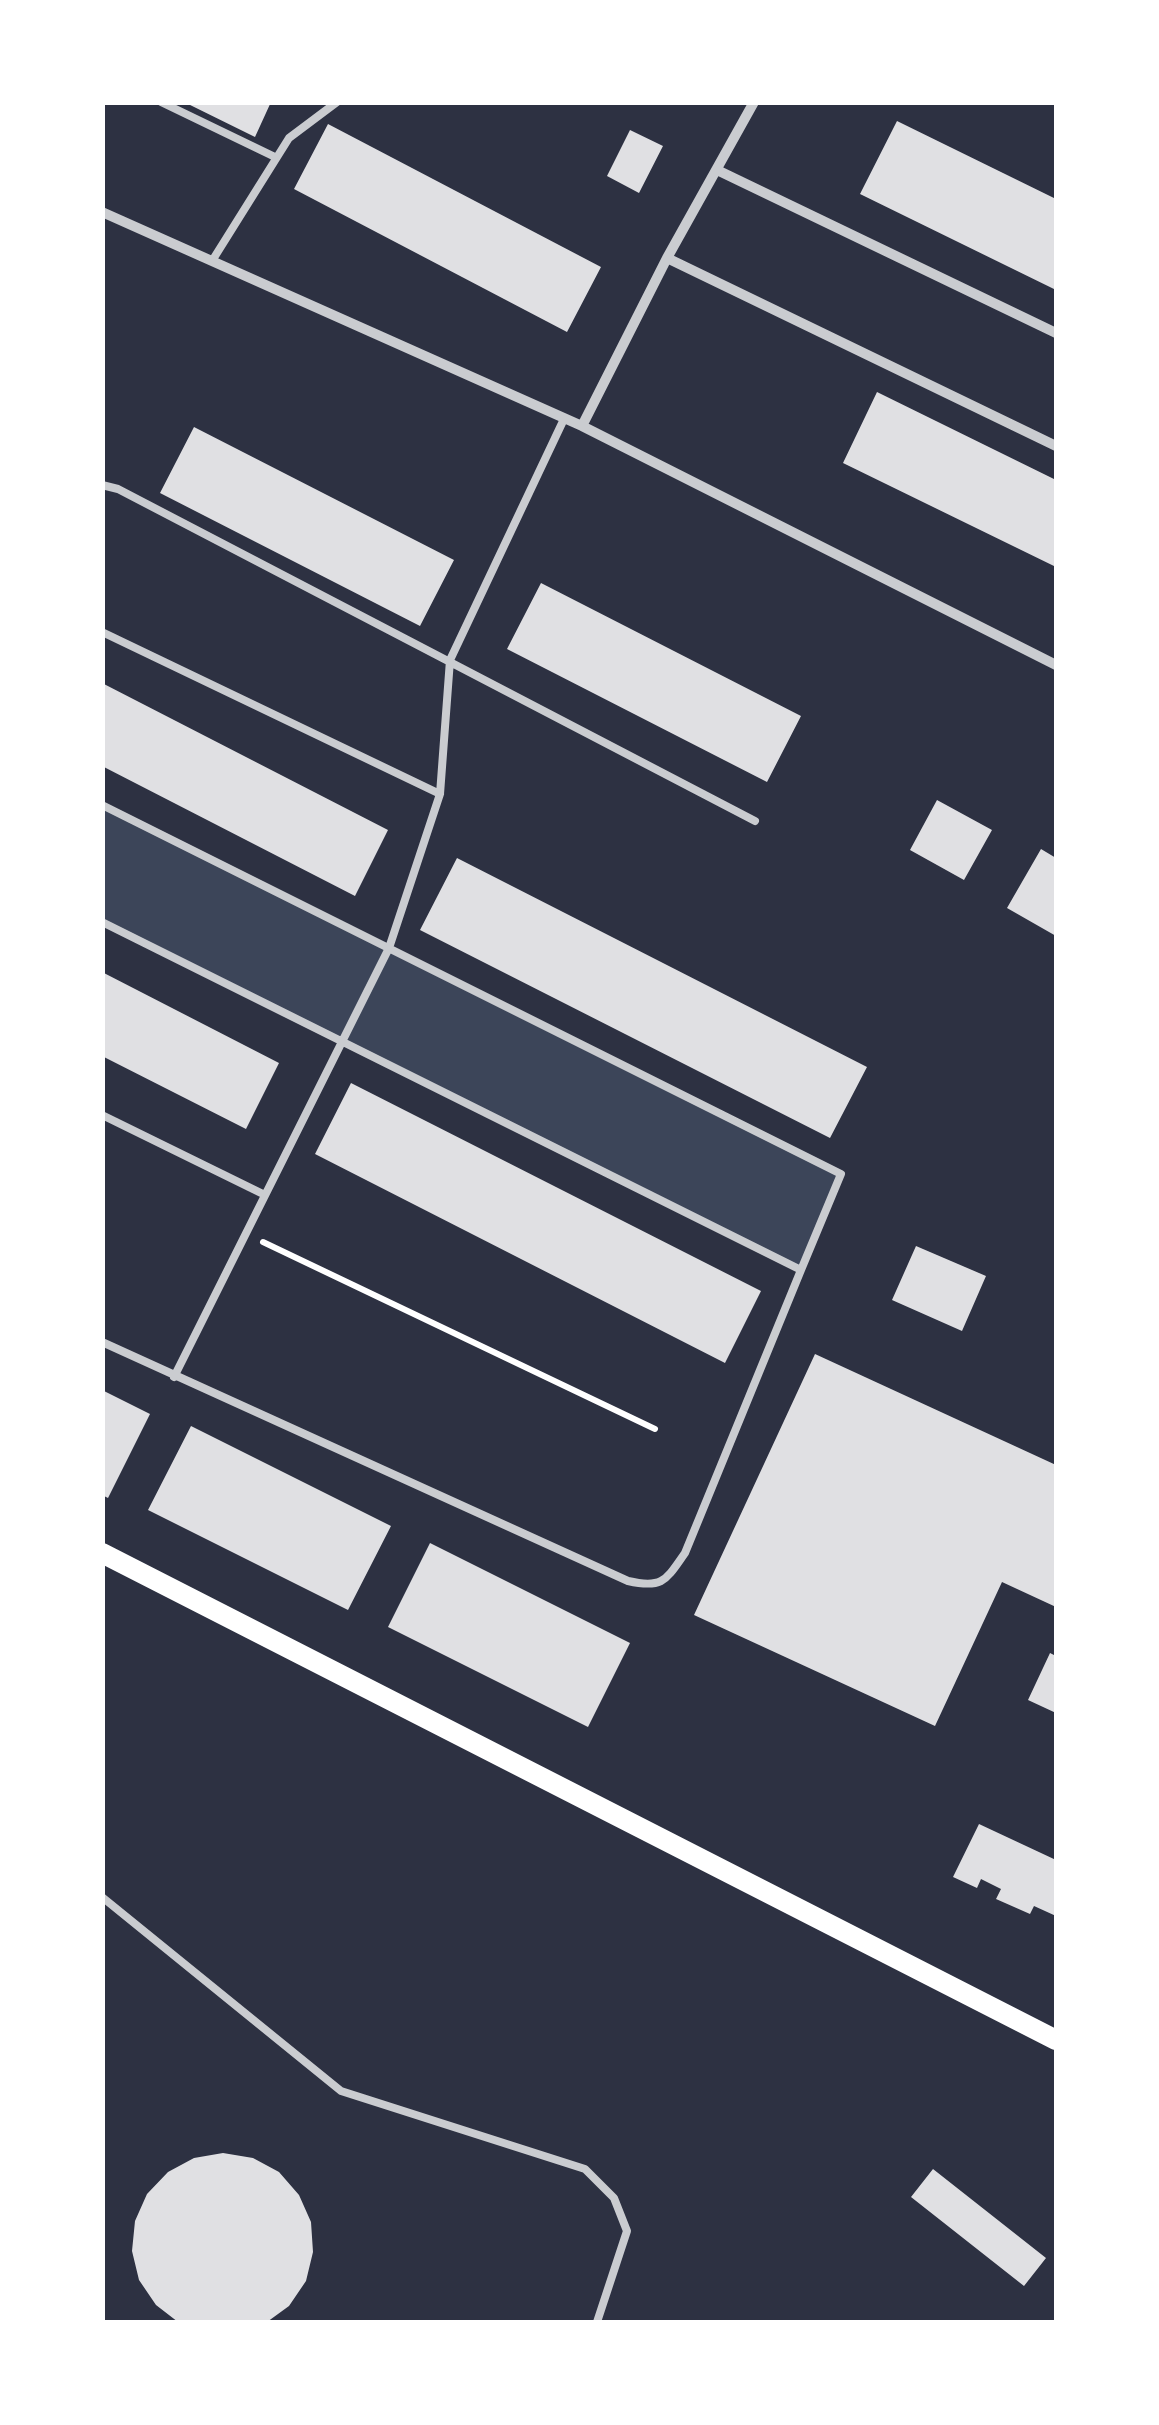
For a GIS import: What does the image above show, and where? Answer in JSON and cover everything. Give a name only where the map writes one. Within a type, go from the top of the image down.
[{"type":"main road","points":[[102,1553],[1056,2040]]},
{"type":"street","points":[[582,426],[667,258],[754,102]]},
{"type":"street","points":[[718,170],[1056,333]]},
{"type":"street","points":[[102,212],[582,426],[1056,665]]},
{"type":"street","points":[[667,258],[1056,446]]},
{"type":"lane","points":[[161,102],[275,157]]},
{"type":"lane","points":[[212,261],[289,138],[337,102]]},
{"type":"lane","points":[[174,1376],[389,948],[440,794],[450,660],[564,419]]},
{"type":"lane","points":[[102,486],[118,489],[755,821]]},
{"type":"lane","points":[[102,632],[440,794]]},
{"type":"lane","points":[[102,805],[842,1174],[685,1553],[666,1580],[650,1586],[610,1573],[102,1342]]},
{"type":"lane","points":[[102,922],[801,1270]]},
{"type":"lane","points":[[102,1115],[264,1194]]},
{"type":"lane","points":[[102,1897],[341,2091],[585,2169],[614,2198],[627,2231],[597,2322]]},
{"type":"path","points":[[243,1233],[655,1429]]},
{"type":"shaded area","points":[[102,805],[841,1174],[801,1270],[103,922]]},
{"type":"building","points":[[184,102],[271,102],[255,137]]},
{"type":"building","points":[[897,121],[1056,199],[1056,290],[860,194]]},
{"type":"building","points":[[328,124],[601,267],[567,332],[294,189]]},
{"type":"building","points":[[630,130],[663,146],[639,193],[607,176]]},
{"type":"building","points":[[877,392],[1056,480],[1056,567],[843,463]]},
{"type":"building","points":[[194,427],[454,560],[420,626],[160,493]]},
{"type":"building","points":[[541,583],[801,716],[767,782],[507,649]]},
{"type":"building","points":[[102,683],[388,830],[355,896],[102,766]]},
{"type":"building","points":[[937,800],[992,830],[964,880],[910,850]]},
{"type":"building","points":[[1041,849],[1056,858],[1056,936],[1007,908]]},
{"type":"building","points":[[457,858],[867,1067],[830,1138],[420,930]]},
{"type":"building","points":[[102,972],[279,1063],[246,1129],[102,1056]]},
{"type":"building","points":[[351,1083],[761,1291],[725,1363],[315,1154]]},
{"type":"building","points":[[916,1246],[986,1276],[962,1331],[892,1300]]},
{"type":"building","points":[[815,1354],[1056,1465],[1056,1607],[1002,1582],[935,1726],[694,1615]]},
{"type":"building","points":[[102,1390],[150,1414],[108,1498],[102,1495]]},
{"type":"building","points":[[191,1426],[391,1526],[348,1610],[148,1510]]},
{"type":"building","points":[[430,1543],[630,1643],[588,1727],[388,1627]]},
{"type":"building","points":[[1050,1653],[1056,1656],[1056,1713],[1028,1700]]},
{"type":"building","points":[[979,1824],[1056,1860],[1056,1916],[1034,1906],[1030,1914],[996,1899],[1001,1889],[981,1879],[977,1888],[953,1877]]},
{"type":"building","points":[[223,2153],[253,2158],[279,2172],[299,2195],[311,2222],[313,2252],[306,2281],[289,2306],[267,2322],[178,2322],[156,2305],[139,2280],[132,2251],[135,2221],[147,2194],[168,2172],[194,2158]]},
{"type":"building","points":[[933,2169],[1046,2258],[1024,2286],[911,2197]]}]
